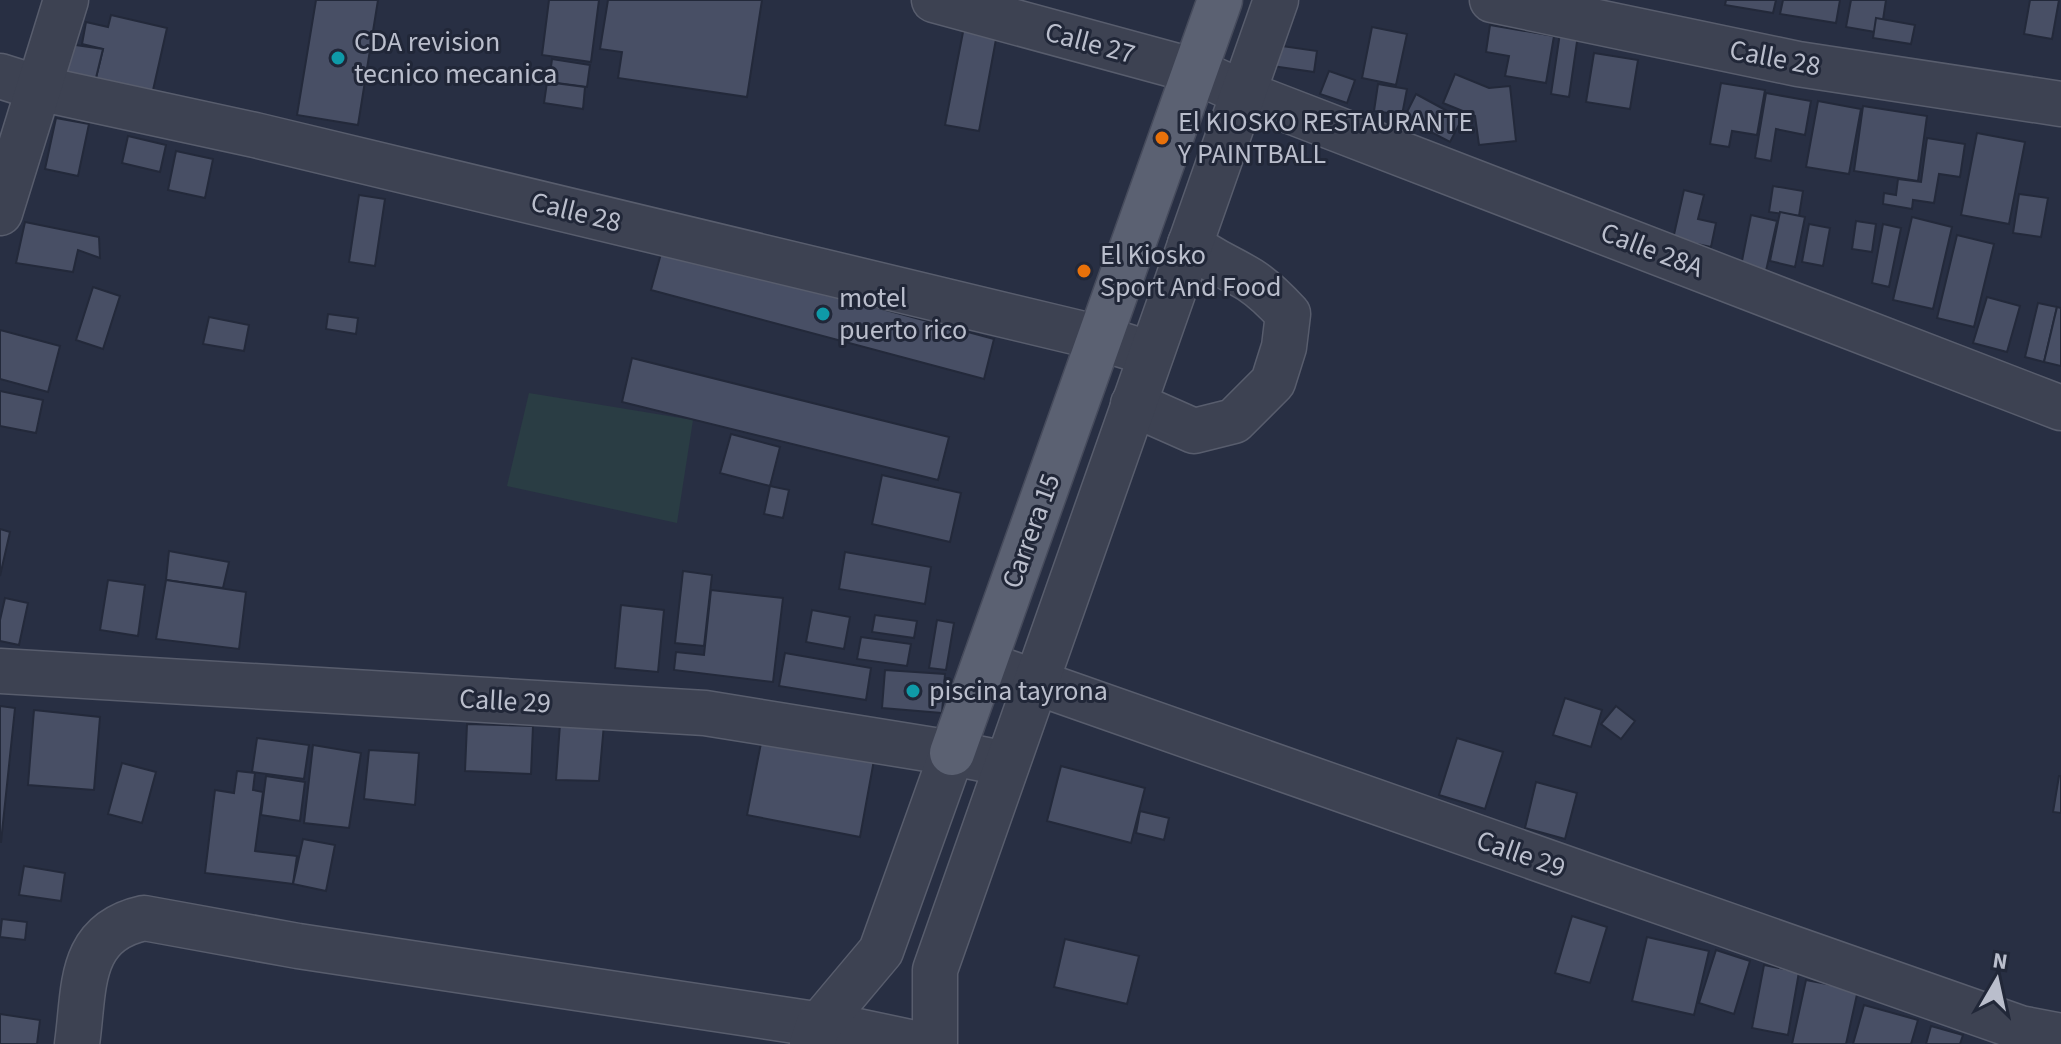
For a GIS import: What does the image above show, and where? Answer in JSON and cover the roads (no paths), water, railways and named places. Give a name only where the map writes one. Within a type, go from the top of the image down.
[{"type":"main road","name":"Carrera 15","points":[[952,753],[1220,0]]},
{"type":"street","points":[[0,213],[19,82],[66,0]]},
{"type":"street","name":"Calle 27","points":[[934,0],[1195,71],[1243,93]]},
{"type":"street","name":"Carrera 15","points":[[935,1044],[935,970],[1035,685],[1143,409],[1151,354],[1198,251],[1243,93],[1276,0]]},
{"type":"street","name":"Calle 28","points":[[1492,0],[1798,64],[2061,104]]},
{"type":"street","name":"Calle 28","points":[[19,82],[255,135],[1100,338],[1151,354]]},
{"type":"street","name":"Calle 28A","points":[[1243,93],[2061,408]]},
{"type":"street","points":[[1198,251],[1250,280],[1275,299],[1288,314],[1284,347],[1273,382],[1234,421],[1194,431],[1143,409],[1198,251]]},
{"type":"street","name":"Calle 29","points":[[984,664],[1035,685],[2032,1036]]},
{"type":"street","name":"Calle 29","points":[[0,671],[705,713],[1007,764]]},
{"type":"street","name":"Carrera 15","points":[[815,1035],[881,951],[952,753]]},
{"type":"street","points":[[77,1044],[88,964],[96,945],[123,923],[144,918],[815,1035],[864,1032],[919,1044]]},
{"type":"place","name":"CDA revision tecnico mecanica","points":[[338,58]]},
{"type":"place","name":"El KIOSKO RESTAURANTE Y PAINTBALL","points":[[1162,138]]},
{"type":"place","name":"El Kiosko Sport And Food","points":[[1084,271]]},
{"type":"place","name":"motel puerto rico","points":[[823,314]]},
{"type":"place","name":"piscina tayrona","points":[[913,691]]}]
